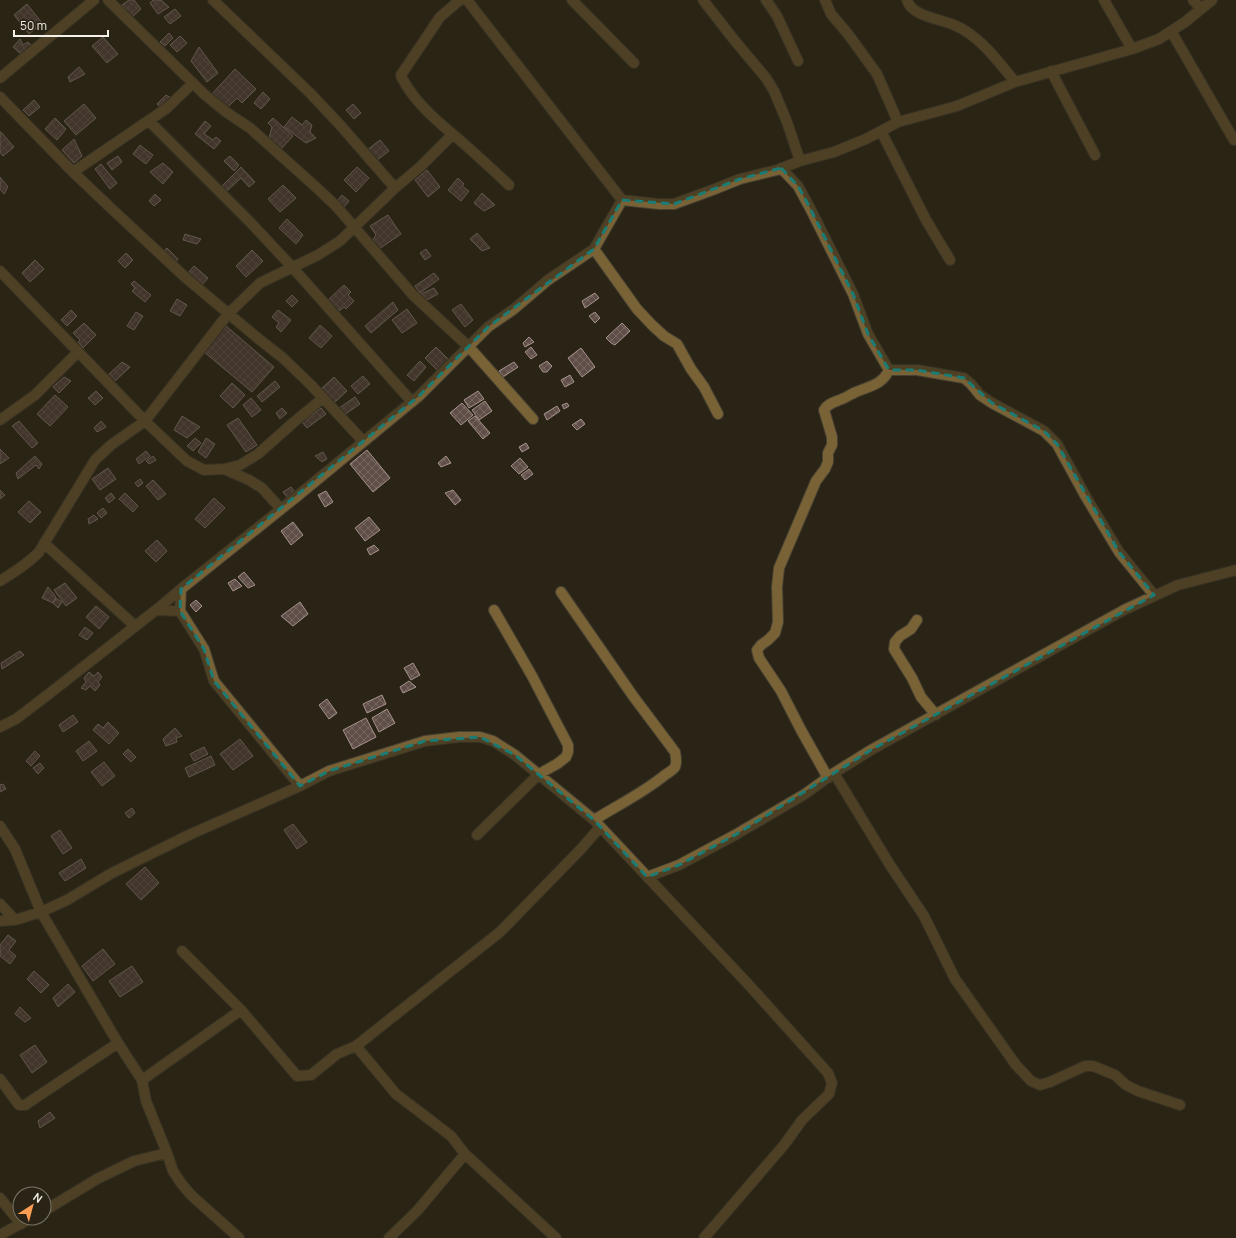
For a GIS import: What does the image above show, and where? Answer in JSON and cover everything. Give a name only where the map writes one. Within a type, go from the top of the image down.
[{"type":"street","points":[[0,78],[94,0]]},
{"type":"street","points":[[108,0],[193,83],[226,112],[250,128],[336,206],[413,294],[469,347],[533,419]]},
{"type":"street","points":[[213,0],[310,93],[395,188]]},
{"type":"street","points":[[460,0],[440,17],[402,75],[406,85],[418,102],[452,136],[474,153],[509,185]]},
{"type":"street","points":[[468,0],[622,200],[659,204],[674,204],[740,178],[781,168],[800,161],[834,152],[866,139],[898,122],[957,106],[1015,82],[1132,49],[1159,39],[1185,22],[1212,0]]},
{"type":"street","points":[[572,0],[634,63]]},
{"type":"street","points":[[703,0],[766,78],[774,91],[787,122],[800,161]]},
{"type":"street","points":[[766,0],[777,16],[798,60]]},
{"type":"street","points":[[825,0],[832,14],[877,74],[898,122]]},
{"type":"street","points":[[907,0],[908,5],[915,12],[955,25],[967,31],[993,55],[1015,82]]},
{"type":"street","points":[[1104,0],[1132,49]]},
{"type":"street","points":[[1193,0],[1200,9]]},
{"type":"street","points":[[1171,31],[1234,140]]},
{"type":"street","points":[[1051,71],[1095,156]]},
{"type":"street","points":[[73,172],[167,108],[193,83]]},
{"type":"street","points":[[0,97],[73,172],[180,272],[228,314],[283,358],[324,398],[363,441]]},
{"type":"street","points":[[149,121],[250,222],[412,402]]},
{"type":"street","points":[[881,131],[926,220],[950,260]]},
{"type":"street","points":[[0,581],[20,569],[39,552],[95,460],[111,445],[145,421],[228,314],[260,284],[318,255],[340,241],[452,136]]},
{"type":"street","points":[[781,168],[798,186],[810,208],[853,294],[868,334],[889,370]]},
{"type":"street","points":[[0,728],[21,714],[156,610],[281,510],[412,402],[488,327],[514,309],[548,280],[594,249],[622,200]]},
{"type":"street","points":[[594,249],[637,310],[664,336],[677,344],[691,369],[704,387],[718,414]]},
{"type":"street","points":[[0,271],[145,421],[187,461],[204,470],[224,469],[240,465],[258,454],[324,398]]},
{"type":"street","points":[[0,420],[35,395],[78,352]]},
{"type":"street","points":[[889,370],[917,370],[964,378],[980,395],[992,403],[1044,431],[1057,444],[1082,490],[1119,552],[1154,595]]},
{"type":"street","points":[[889,370],[886,376],[878,384],[854,392],[827,405],[824,410],[832,437],[832,445],[828,453],[828,462],[816,481],[779,568],[777,587],[778,622],[775,633],[757,650],[759,658],[781,691],[800,730],[924,916],[955,979],[1016,1065],[1031,1081],[1040,1085],[1085,1066],[1093,1066],[1115,1075],[1126,1085],[1138,1091],[1180,1105]]},
{"type":"street","points":[[224,469],[249,480],[262,488],[281,510]]},
{"type":"street","points":[[44,543],[135,626]]},
{"type":"street","points":[[647,877],[679,865],[721,843],[806,794],[831,775],[871,750],[1124,610],[1178,585],[1236,570]]},
{"type":"street","points":[[181,589],[180,611],[204,649],[214,681],[300,786]]},
{"type":"street","points":[[182,951],[241,1010],[297,1076],[311,1075],[338,1054],[356,1046],[500,932],[581,849],[597,823],[622,802],[643,792],[675,768],[675,752],[620,678],[561,592]]},
{"type":"street","points":[[156,610],[180,611]]},
{"type":"street","points":[[477,835],[539,774],[566,758],[568,752],[568,745],[532,676],[494,610]]},
{"type":"street","points":[[917,620],[911,629],[900,636],[895,642],[894,649],[912,678],[921,697],[936,715]]},
{"type":"street","points":[[0,921],[15,920],[41,912],[68,900],[112,873],[190,834],[300,786],[329,771],[425,741],[459,737],[480,737],[493,741],[515,755],[597,823],[748,984],[828,1073],[832,1083],[829,1094],[802,1120],[784,1145],[704,1238]]},
{"type":"street","points":[[0,826],[15,849],[41,912],[118,1043],[142,1080],[146,1101],[173,1170],[186,1189],[239,1238]]},
{"type":"street","points":[[0,904],[15,920]]},
{"type":"street","points":[[142,1080],[241,1010]]},
{"type":"street","points":[[0,1079],[19,1105],[25,1105],[118,1043]]},
{"type":"street","points":[[356,1046],[396,1094],[451,1136],[465,1154],[550,1236]]},
{"type":"street","points":[[52,1206],[97,1179],[134,1161],[167,1153]]},
{"type":"street","points":[[389,1238],[416,1211],[465,1154]]},
{"type":"street","points":[[0,1198],[12,1214]]},
{"type":"street","points":[[0,1235],[16,1226]]},
{"type":"highlighted area","points":[[781,168],[798,186],[810,208],[853,294],[868,334],[889,370],[917,370],[964,378],[992,403],[1044,431],[1057,444],[1119,552],[1154,595],[871,750],[735,835],[679,865],[647,877],[594,820],[515,755],[480,737],[425,741],[329,771],[300,786],[214,681],[204,649],[180,611],[181,589],[419,396],[488,327],[594,249],[622,200],[674,204],[740,179]]},
{"type":"building","points":[[129,0],[134,0],[141,9],[132,17],[122,5]]},
{"type":"building","points":[[153,0],[161,0],[169,7],[158,14],[150,3]]},
{"type":"building","points":[[27,4],[42,23],[29,34],[14,15]]},
{"type":"building","points":[[175,9],[181,16],[170,24],[164,17]]},
{"type":"building","points":[[169,33],[173,38],[165,46],[160,42]]},
{"type":"building","points":[[180,36],[187,43],[177,52],[170,45]]},
{"type":"building","points":[[103,37],[118,54],[107,63],[92,46]]},
{"type":"building","points":[[20,39],[23,45],[28,42],[32,46],[23,56],[13,47]]},
{"type":"building","points":[[199,47],[218,73],[207,82],[191,61]]},
{"type":"building","points":[[79,67],[85,74],[70,82],[68,77]]},
{"type":"building","points":[[235,69],[256,89],[242,103],[237,98],[226,109],[211,95]]},
{"type":"building","points":[[263,92],[270,99],[261,109],[254,103]]},
{"type":"building","points":[[166,95],[171,98],[161,108],[157,104]]},
{"type":"building","points":[[34,100],[40,107],[29,116],[23,110]]},
{"type":"building","points":[[84,104],[96,118],[76,135],[64,121]]},
{"type":"building","points":[[353,104],[361,113],[354,119],[346,110]]},
{"type":"building","points":[[292,117],[302,125],[306,120],[312,125],[310,132],[316,138],[306,143],[284,127]]},
{"type":"building","points":[[55,118],[66,129],[57,140],[45,129]]},
{"type":"building","points":[[273,118],[293,136],[281,149],[269,138],[272,127],[268,123]]},
{"type":"building","points":[[205,121],[211,126],[204,134],[213,140],[216,137],[221,141],[214,149],[195,134]]},
{"type":"building","points":[[0,132],[14,147],[3,156],[0,152]]},
{"type":"building","points":[[74,139],[82,156],[74,163],[62,150]]},
{"type":"building","points":[[380,140],[389,151],[376,161],[367,150]]},
{"type":"building","points":[[140,145],[153,155],[146,164],[133,154]]},
{"type":"building","points":[[118,156],[122,162],[112,170],[107,163]]},
{"type":"building","points":[[230,156],[239,165],[234,171],[224,161]]},
{"type":"building","points":[[163,163],[173,172],[163,184],[150,172]]},
{"type":"building","points":[[101,164],[117,183],[110,189],[95,169]]},
{"type":"building","points":[[241,167],[255,182],[249,187],[241,178],[227,191],[222,186]]},
{"type":"building","points":[[357,167],[369,178],[356,192],[344,180]]},
{"type":"building","points":[[427,170],[440,187],[428,197],[415,180]]},
{"type":"building","points":[[0,177],[8,187],[4,194],[0,189]]},
{"type":"building","points":[[458,178],[464,184],[462,186],[469,191],[461,201],[448,190]]},
{"type":"building","points":[[283,185],[296,198],[280,212],[268,199]]},
{"type":"building","points":[[482,193],[495,205],[484,211],[474,203]]},
{"type":"building","points":[[155,194],[161,200],[154,206],[149,201]]},
{"type":"building","points":[[342,195],[349,201],[343,208],[336,202]]},
{"type":"building","points":[[388,215],[401,234],[379,249],[373,240],[376,235],[370,226]]},
{"type":"building","points":[[287,219],[303,235],[296,244],[279,228]]},
{"type":"building","points":[[477,233],[490,248],[482,251],[470,239]]},
{"type":"building","points":[[185,234],[201,239],[197,244],[183,240]]},
{"type":"building","points":[[167,248],[178,259],[174,264],[163,252]]},
{"type":"building","points":[[426,249],[431,256],[425,260],[420,253]]},
{"type":"building","points":[[252,250],[263,261],[246,277],[236,266]]},
{"type":"building","points":[[126,253],[133,260],[125,268],[118,261]]},
{"type":"building","points":[[35,260],[44,269],[30,282],[22,273]]},
{"type":"building","points":[[194,266],[208,278],[201,286],[187,274]]},
{"type":"building","points":[[434,273],[439,279],[420,293],[415,286]]},
{"type":"building","points":[[134,281],[151,295],[145,302],[132,291],[135,288],[131,284]]},
{"type":"building","points":[[344,285],[351,292],[348,295],[354,301],[346,309],[344,307],[338,312],[327,301]]},
{"type":"building","points":[[434,288],[438,294],[423,302],[419,295]]},
{"type":"building","points":[[595,293],[599,298],[585,308],[582,301]]},
{"type":"building","points":[[292,295],[298,301],[292,307],[286,301]]},
{"type":"building","points":[[177,299],[187,305],[180,316],[170,311]]},
{"type":"building","points":[[393,302],[398,310],[371,333],[365,326]]},
{"type":"building","points":[[461,304],[473,320],[465,327],[452,310]]},
{"type":"building","points":[[407,309],[417,323],[402,333],[392,320]]},
{"type":"building","points":[[71,310],[77,316],[67,326],[61,320]]},
{"type":"building","points":[[278,310],[291,320],[281,332],[276,327],[279,323],[272,317]]},
{"type":"building","points":[[136,312],[143,316],[134,330],[127,326]]},
{"type":"building","points":[[595,312],[600,318],[595,323],[589,316]]},
{"type":"building","points":[[84,323],[96,335],[83,348],[78,342],[80,340],[73,333]]},
{"type":"building","points":[[622,323],[630,331],[615,345],[606,338]]},
{"type":"building","points":[[320,325],[332,336],[321,348],[309,338]]},
{"type":"building","points":[[226,326],[274,367],[252,392],[204,352]]},
{"type":"building","points":[[529,337],[534,342],[525,347],[523,343]]},
{"type":"building","points":[[436,347],[449,360],[438,371],[425,358]]},
{"type":"building","points":[[531,347],[537,355],[531,359],[525,352]]},
{"type":"building","points":[[581,348],[595,367],[582,377],[568,358]]},
{"type":"building","points":[[420,361],[426,367],[414,381],[407,375]]},
{"type":"building","points":[[547,361],[552,366],[547,372],[543,372],[539,366]]},
{"type":"building","points":[[122,362],[130,367],[114,382],[107,376]]},
{"type":"building","points":[[514,362],[518,367],[503,377],[499,371]]},
{"type":"building","points":[[570,375],[574,382],[565,387],[561,380]]},
{"type":"building","points":[[363,376],[370,384],[358,394],[351,386]]},
{"type":"building","points":[[64,377],[71,381],[59,393],[53,387]]},
{"type":"building","points":[[334,377],[347,391],[333,404],[320,390]]},
{"type":"building","points":[[275,381],[280,387],[262,402],[257,396]]},
{"type":"building","points":[[232,383],[245,395],[233,408],[220,396]]},
{"type":"building","points":[[96,391],[103,398],[95,405],[88,398]]},
{"type":"building","points":[[478,391],[484,399],[469,408],[464,400]]},
{"type":"building","points":[[55,395],[68,407],[50,426],[37,414]]},
{"type":"building","points":[[355,397],[360,404],[344,415],[339,408]]},
{"type":"building","points":[[251,398],[261,410],[252,417],[243,405]]},
{"type":"building","points":[[485,401],[492,411],[479,420],[472,410]]},
{"type":"building","points":[[462,403],[473,415],[461,425],[450,413]]},
{"type":"building","points":[[567,403],[569,406],[564,409],[562,405]]},
{"type":"building","points":[[557,406],[560,411],[547,420],[544,414]]},
{"type":"building","points":[[282,408],[287,413],[280,419],[276,413]]},
{"type":"building","points":[[321,408],[326,414],[307,428],[302,422]]},
{"type":"building","points":[[182,416],[200,427],[187,438],[174,430]]},
{"type":"building","points":[[475,416],[490,433],[483,439],[468,421]]},
{"type":"building","points":[[238,418],[257,445],[246,452],[227,425]]},
{"type":"building","points":[[581,419],[585,424],[577,430],[572,425]]},
{"type":"building","points":[[19,421],[38,443],[32,448],[12,426]]},
{"type":"building","points":[[101,421],[106,427],[97,432],[94,428]]},
{"type":"building","points":[[195,438],[201,443],[193,451],[187,446]]},
{"type":"building","points":[[206,438],[215,444],[206,458],[198,452]]},
{"type":"building","points":[[526,443],[529,448],[522,452],[519,447]]},
{"type":"building","points":[[0,449],[9,458],[0,464]]},
{"type":"building","points":[[367,450],[390,478],[373,492],[350,464]]},
{"type":"building","points":[[146,451],[150,456],[139,464],[136,459]]},
{"type":"building","points":[[323,452],[327,459],[322,462],[315,456]]},
{"type":"building","points":[[35,456],[42,464],[39,469],[36,465],[18,479],[16,473]]},
{"type":"building","points":[[153,456],[156,460],[149,464],[146,461]]},
{"type":"building","points":[[446,456],[451,463],[441,467],[438,463]]},
{"type":"building","points":[[520,458],[528,467],[519,474],[511,466]]},
{"type":"building","points":[[108,468],[116,479],[100,490],[92,479]]},
{"type":"building","points":[[529,469],[533,474],[525,480],[521,475]]},
{"type":"building","points":[[140,479],[143,483],[138,487],[135,483]]},
{"type":"building","points":[[153,480],[166,494],[158,500],[146,486]]},
{"type":"building","points":[[291,487],[295,492],[287,497],[283,492]]},
{"type":"building","points":[[0,490],[5,495],[0,499]]},
{"type":"building","points":[[453,490],[461,500],[455,505],[445,493]]},
{"type":"building","points":[[326,491],[333,502],[325,507],[318,495]]},
{"type":"building","points":[[111,493],[115,498],[109,503],[105,498]]},
{"type":"building","points":[[125,493],[138,506],[133,512],[119,499]]},
{"type":"building","points":[[214,498],[225,508],[205,528],[195,519]]},
{"type":"building","points":[[29,501],[41,512],[30,523],[18,512]]},
{"type":"building","points":[[103,508],[107,513],[101,518],[97,513]]},
{"type":"building","points":[[94,515],[98,519],[89,524],[88,519]]},
{"type":"building","points":[[369,517],[380,530],[365,541],[355,528]]},
{"type":"building","points":[[293,522],[303,535],[291,545],[281,531]]},
{"type":"building","points":[[157,540],[167,551],[156,562],[145,551]]},
{"type":"building","points":[[374,545],[379,550],[370,555],[367,549]]},
{"type":"building","points":[[244,572],[255,585],[248,588],[238,577]]},
{"type":"building","points":[[235,579],[242,586],[233,591],[228,583]]},
{"type":"building","points":[[65,583],[77,598],[66,606],[54,590]]},
{"type":"building","points":[[48,587],[56,597],[53,603],[42,598]]},
{"type":"building","points":[[56,598],[62,602],[58,608],[53,603]]},
{"type":"building","points":[[196,600],[202,606],[196,612],[190,605]]},
{"type":"building","points":[[300,602],[308,614],[293,626],[281,616]]},
{"type":"building","points":[[96,606],[109,617],[99,629],[86,617]]},
{"type":"building","points":[[85,627],[93,633],[87,640],[79,635]]},
{"type":"building","points":[[20,651],[24,655],[2,669],[1,663]]},
{"type":"building","points":[[413,663],[420,675],[411,680],[404,668]]},
{"type":"building","points":[[89,672],[94,676],[98,672],[102,677],[98,682],[100,685],[95,691],[90,686],[86,690],[81,688],[86,682],[84,678]]},
{"type":"building","points":[[409,681],[416,687],[403,693],[400,687]]},
{"type":"building","points":[[382,695],[386,704],[367,713],[363,704]]},
{"type":"building","points":[[327,699],[337,713],[329,719],[319,705]]},
{"type":"building","points":[[387,709],[395,723],[379,732],[372,718]]},
{"type":"building","points":[[73,715],[78,722],[63,732],[59,725]]},
{"type":"building","points":[[366,718],[376,737],[353,749],[343,730]]},
{"type":"building","points":[[108,722],[119,733],[109,744],[93,730],[98,724],[103,728]]},
{"type":"building","points":[[175,728],[182,736],[176,738],[177,742],[166,746],[163,739]]},
{"type":"building","points":[[240,739],[253,756],[233,770],[220,754]]},
{"type":"building","points":[[89,741],[97,751],[83,761],[76,751]]},
{"type":"building","points":[[204,747],[208,754],[194,761],[190,754]]},
{"type":"building","points":[[128,749],[136,757],[131,762],[123,754]]},
{"type":"building","points":[[35,751],[40,756],[31,766],[26,761]]},
{"type":"building","points":[[211,756],[215,765],[189,777],[185,768]]},
{"type":"building","points":[[104,762],[115,776],[102,786],[91,772]]},
{"type":"building","points":[[40,763],[44,768],[38,774],[33,768]]},
{"type":"building","points":[[3,784],[6,789],[0,792],[0,785]]},
{"type":"building","points":[[132,808],[135,813],[129,818],[125,813]]},
{"type":"building","points":[[293,824],[307,842],[297,849],[284,830]]},
{"type":"building","points":[[60,830],[72,848],[63,854],[51,836]]},
{"type":"building","points":[[81,859],[86,868],[65,881],[59,873]]},
{"type":"building","points":[[145,867],[159,883],[141,900],[126,884]]},
{"type":"building","points":[[8,935],[16,941],[9,950],[16,956],[10,964],[0,956],[0,945]]},
{"type":"building","points":[[103,949],[115,964],[93,981],[82,966]]},
{"type":"building","points":[[132,966],[143,982],[120,997],[109,981]]},
{"type":"building","points":[[34,971],[49,985],[41,993],[27,979]]},
{"type":"building","points":[[68,984],[75,992],[58,1007],[53,998]]},
{"type":"building","points":[[20,1007],[31,1018],[25,1022],[15,1014]]},
{"type":"building","points":[[35,1045],[47,1062],[32,1073],[20,1055]]},
{"type":"building","points":[[50,1112],[55,1118],[40,1128],[38,1121]]}]
